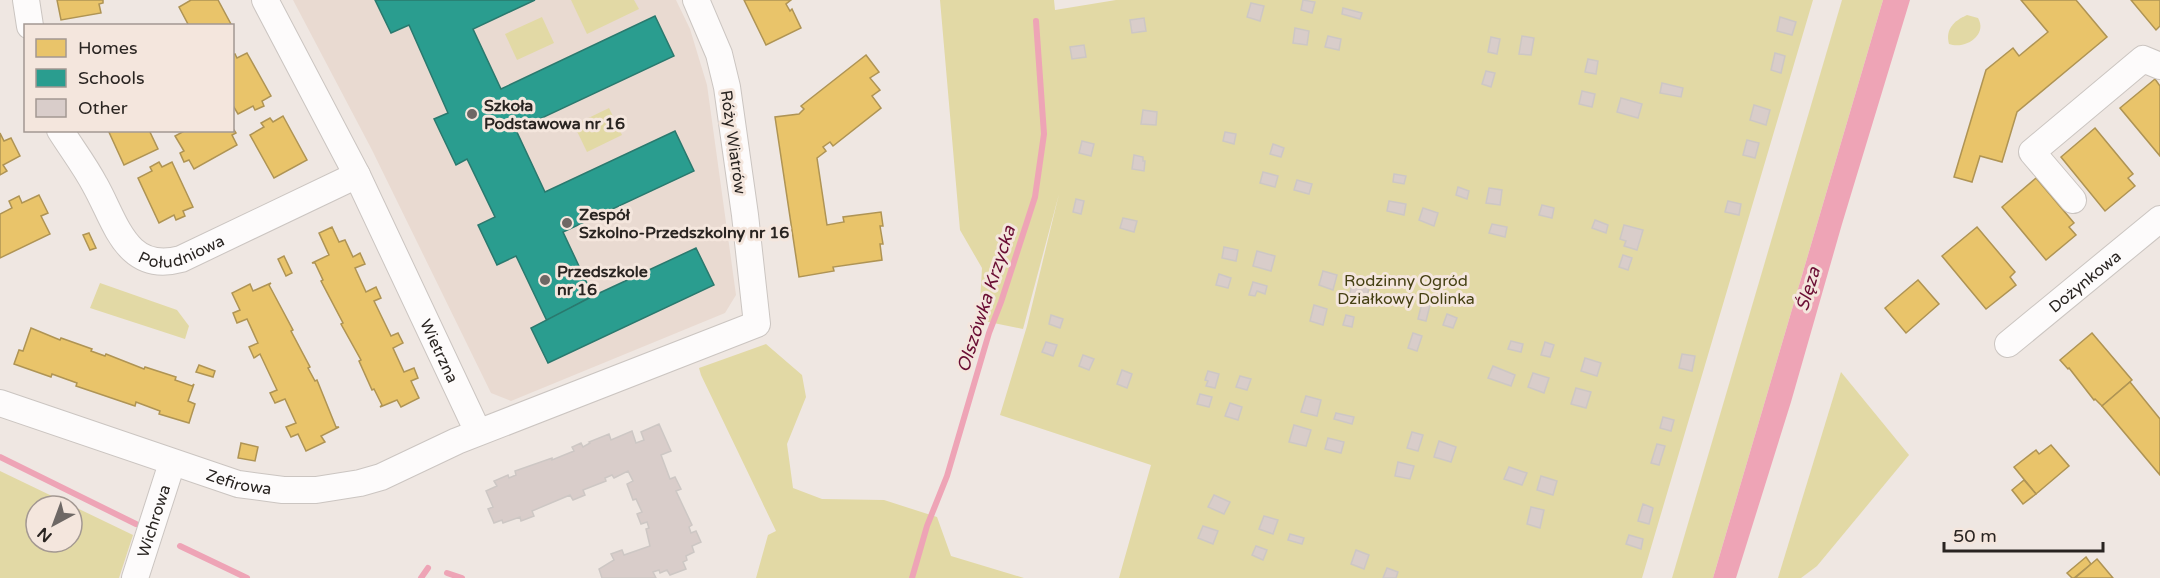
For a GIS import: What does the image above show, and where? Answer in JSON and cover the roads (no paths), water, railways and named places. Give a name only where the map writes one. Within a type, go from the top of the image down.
[{"type":"street","points":[[26,0],[30,24]]},
{"type":"street","name":"Wietrzna","points":[[265,0],[357,175],[478,432]]},
{"type":"street","name":"Róży Wiatrów","points":[[478,432],[757,324],[727,87],[711,31],[696,0]]},
{"type":"street","points":[[2073,200],[2032,152],[2143,60],[2160,66]]},
{"type":"street","name":"Południowa","points":[[61,132],[90,176],[126,244],[140,256],[156,261],[181,259],[357,175]]},
{"type":"street","name":"Dożynkowa","points":[[2008,344],[2160,219]]},
{"type":"street","name":"Zefirowa","points":[[0,403],[238,484],[283,490],[316,490],[381,477],[478,432]]},
{"type":"street","name":"Wichrowa","points":[[135,578],[172,463]]},
{"type":"water","name":"Ślęza","points":[[1883,0],[1910,0],[1791,402],[1736,578],[1713,578]]},
{"type":"waterway","name":"Olszówka Krzycka","points":[[912,578],[927,526],[947,476],[989,333],[1035,197],[1044,134],[1036,21]]},
{"type":"waterway","points":[[0,457],[136,524]]},
{"type":"waterway","points":[[180,546],[247,578]]},
{"type":"waterway","points":[[421,578],[428,568]]},
{"type":"waterway","points":[[447,573],[462,578]]},
{"type":"place","name":"Szkoła Podstawowa nr 16","points":[[472,114]]},
{"type":"place","name":"Zespół Szkolno-Przedszkolny nr 16","points":[[567,223]]},
{"type":"place","name":"Przedszkole nr 16","points":[[545,280]]},
{"type":"park label","name":"Rodzinny Ogród Działkowy Dolinka","points":[[1406,289]]}]
